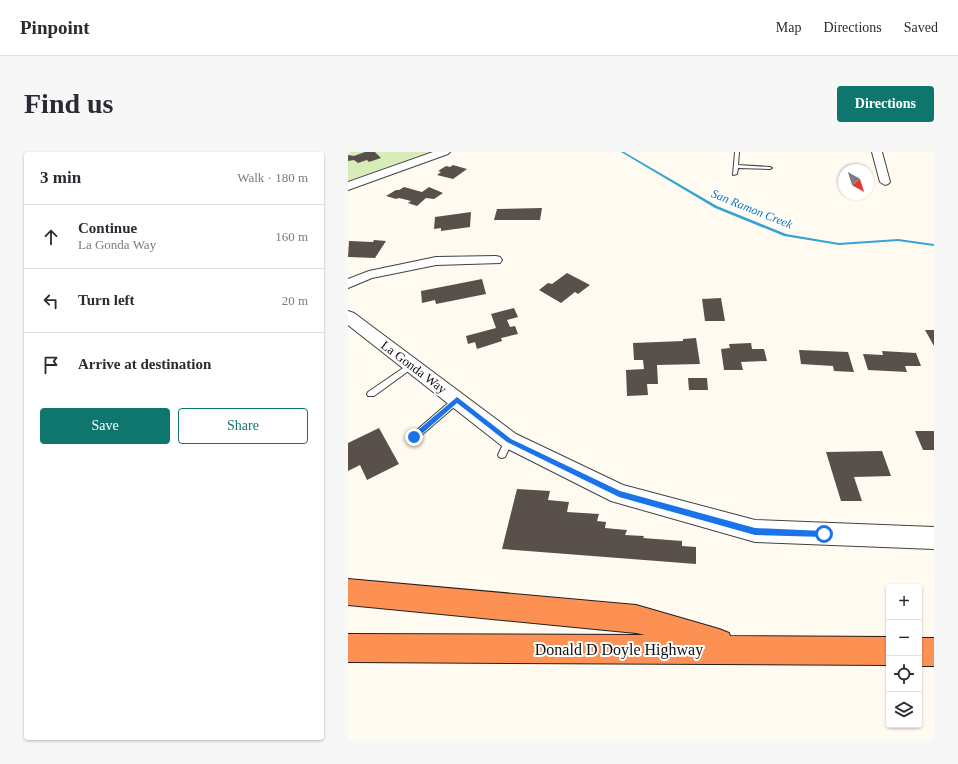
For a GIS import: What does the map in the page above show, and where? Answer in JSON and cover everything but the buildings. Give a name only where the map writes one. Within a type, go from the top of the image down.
[{"type":"highway","points":[[348,592],[636,619],[745,650]]},
{"type":"highway","name":"Donald D Doyle Highway","points":[[348,648],[886,651]]},
{"type":"highway","points":[[922,652],[934,652]]},
{"type":"street","points":[[348,186],[444,152]]},
{"type":"street","points":[[877,152],[885,182]]},
{"type":"street","points":[[348,284],[368,275],[436,262],[496,260]]},
{"type":"street","name":"La Gonda Way","points":[[350,320],[457,400],[506,448],[619,494],[755,531],[934,538]]},
{"type":"lane","points":[[735,174],[737,152]]},
{"type":"lane","points":[[736,166],[770,168]]},
{"type":"lane","points":[[371,394],[412,365]]},
{"type":"lane","points":[[414,437],[457,400]]},
{"type":"green space","points":[[348,152],[429,152],[348,181]]},
{"type":"waterway","name":"San Ramon Creek","points":[[622,152],[716,207],[785,235],[839,244],[898,240],[934,245]]},
{"type":"route","points":[[414,437],[457,400],[509,440],[619,494],[755,531],[824,534]]}]
